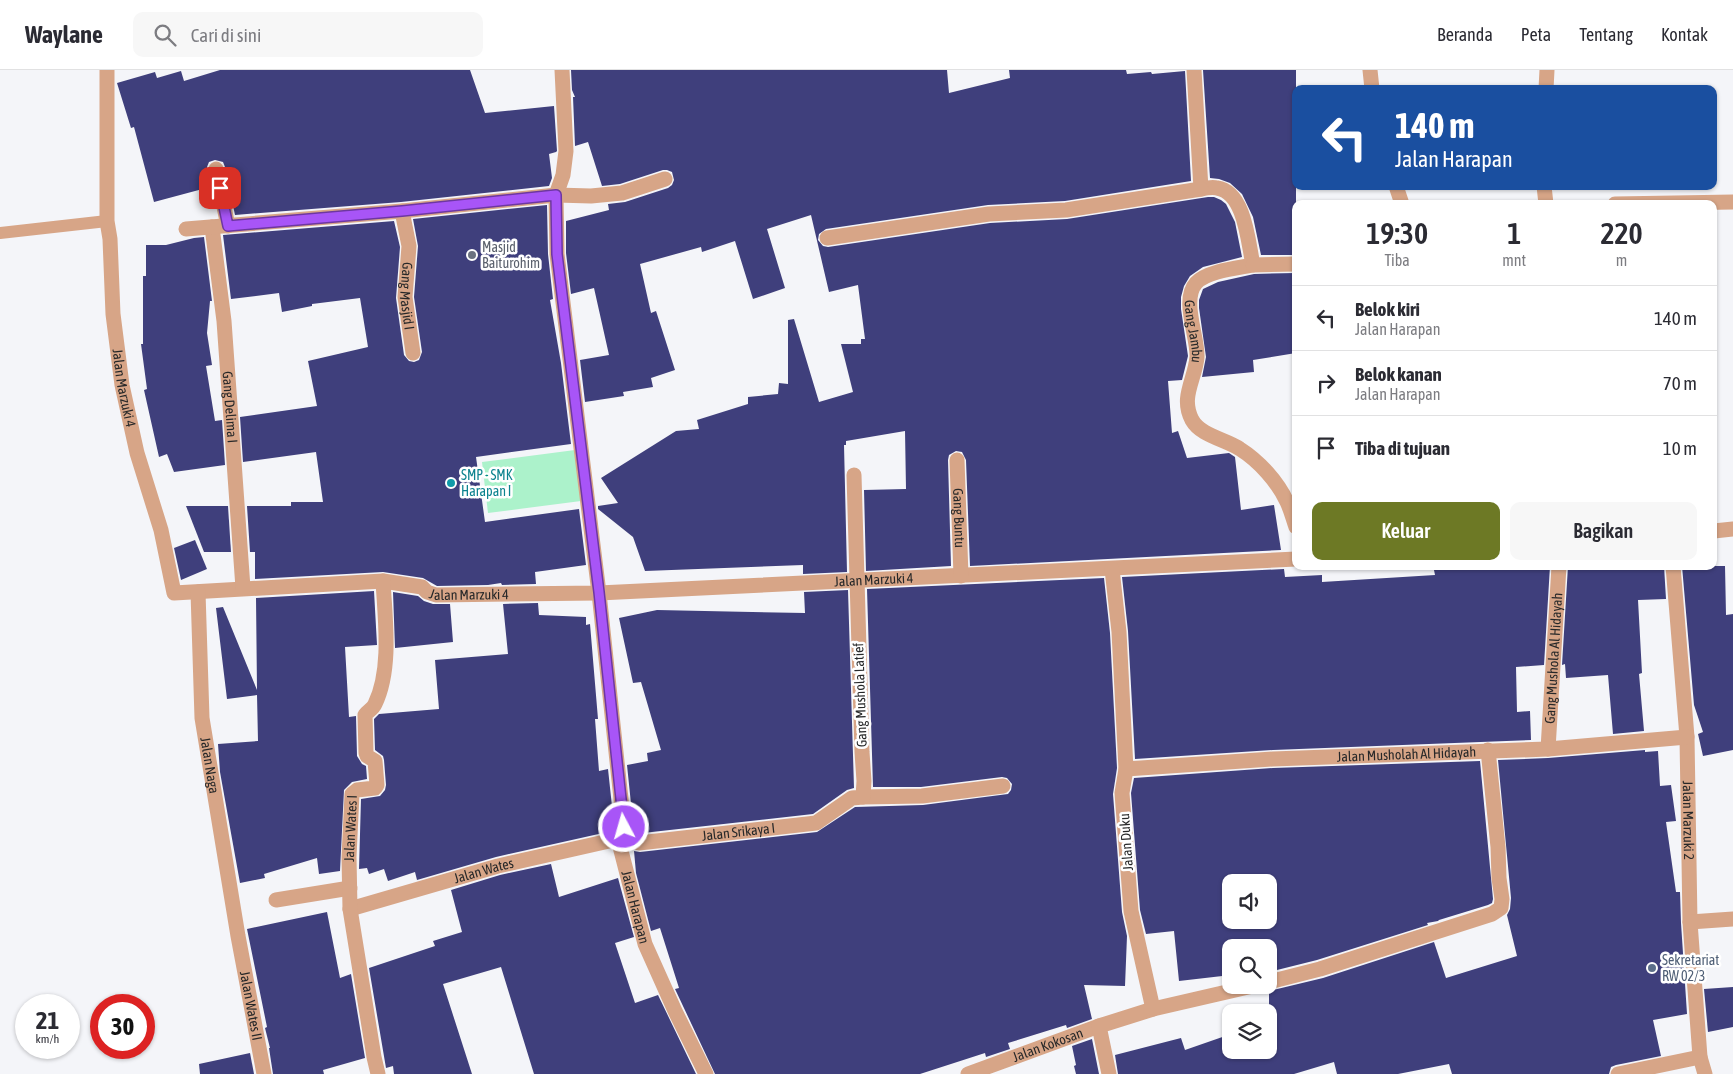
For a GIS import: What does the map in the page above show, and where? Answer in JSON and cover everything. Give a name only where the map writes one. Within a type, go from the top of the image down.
[{"type":"street","name":"Jalan Marzuki 4","points":[[108,70],[107,222],[110,240],[113,314],[121,376],[137,453],[161,530],[174,593],[383,580],[422,587],[427,592],[436,595],[599,592],[1112,569],[1292,558]]},
{"type":"street","name":"Jalan Harapan","points":[[562,70],[566,151],[563,175],[556,195],[557,254],[599,592],[621,833],[646,944],[671,1002],[706,1074]]},
{"type":"street","points":[[1194,70],[1202,189]]},
{"type":"street","points":[[1370,70],[1372,85]]},
{"type":"street","points":[[1546,85],[1547,70]]},
{"type":"street","points":[[216,169],[228,226]]},
{"type":"street","points":[[186,229],[402,211],[556,195],[591,196],[622,193],[665,179]]},
{"type":"street","points":[[827,238],[989,214],[1066,210],[1218,188],[1233,195],[1241,211],[1253,265]]},
{"type":"street","points":[[1717,202],[1733,202]]},
{"type":"street","name":"Gang Masjid I","points":[[402,211],[409,246],[405,297],[413,353]]},
{"type":"street","name":"Gang Delima I","points":[[212,227],[224,321],[243,588]]},
{"type":"street","name":"Gang Jambu","points":[[1292,264],[1253,265],[1212,274],[1196,283],[1189,300],[1197,356],[1186,399],[1192,420],[1206,433],[1240,448],[1268,473],[1287,501],[1292,515]]},
{"type":"street","name":"Gang Buntu","points":[[957,460],[961,576]]},
{"type":"street","name":"Gang Mushola Latief","points":[[854,475],[864,781],[858,798]]},
{"type":"street","points":[[1717,531],[1733,530]]},
{"type":"street","name":"Jalan Duku","points":[[1112,569],[1119,632],[1126,769],[1122,794],[1131,911],[1153,1009]]},
{"type":"street","name":"Gang Mushola Al Hidayah","points":[[1548,749],[1559,570]]},
{"type":"street","name":"Jalan Marzuki 2","points":[[1673,570],[1687,737],[1690,922],[1700,1057],[1705,1074]]},
{"type":"street","name":"Jalan Wates I","points":[[378,1074],[372,1048],[350,909],[350,888],[351,796],[358,790],[373,788],[377,785],[375,761],[366,753],[365,715],[375,706],[386,646],[383,580]]},
{"type":"street","name":"Jalan Naga","points":[[198,592],[202,718],[238,936]]},
{"type":"street","name":"Jalan Musholah Al Hidayah","points":[[1126,769],[1273,758],[1548,749],[1687,737]]},
{"type":"street","points":[[1277,980],[1320,970],[1492,914],[1501,908],[1498,848],[1488,750]]},
{"type":"street","points":[[858,798],[922,796],[1003,786]]},
{"type":"street","name":"Jalan Srikaya I","points":[[621,833],[639,843],[816,823],[858,798]]},
{"type":"street","name":"Jalan Wates","points":[[350,909],[621,833]]},
{"type":"street","points":[[276,900],[350,888]]},
{"type":"street","points":[[1690,922],[1733,919]]},
{"type":"street","name":"Jalan Wates II","points":[[238,936],[264,1074]]},
{"type":"street","points":[[1109,1074],[1099,1026],[1153,1009],[1222,993]]},
{"type":"street","name":"Jalan Kokosan","points":[[968,1074],[1099,1026]]},
{"type":"street","points":[[1618,1074],[1700,1057]]},
{"type":"lane","points":[[0,233],[107,222]]},
{"type":"green space","points":[[575,450],[581,501],[488,513],[482,462]]},
{"type":"building","points":[[220,70],[470,70],[485,113],[554,106],[557,151],[549,154],[552,178],[549,186],[401,202],[235,215],[225,167],[223,162],[215,160],[209,162],[207,167],[210,187],[154,202],[134,127],[131,128],[117,83],[155,72],[157,78],[181,71],[184,81]]},
{"type":"building","points":[[571,70],[947,70],[949,93],[1010,78],[1009,70],[1126,70],[1127,74],[1185,71],[1191,181],[1065,201],[988,205],[826,229],[819,234],[818,240],[823,246],[828,247],[990,223],[1067,219],[1208,197],[1221,200],[1226,204],[1235,222],[1242,257],[1203,267],[1190,276],[1184,286],[1181,297],[1181,309],[1188,356],[1182,380],[1168,381],[1172,433],[1178,431],[1187,458],[1229,453],[1235,457],[1241,510],[1274,505],[1281,550],[970,566],[966,460],[962,452],[956,451],[949,455],[948,460],[951,566],[866,571],[864,490],[906,489],[905,431],[846,441],[846,445],[844,445],[847,572],[803,574],[803,565],[645,571],[633,537],[598,509],[598,506],[618,503],[601,478],[676,431],[699,429],[697,420],[748,404],[748,397],[778,394],[779,383],[788,384],[788,320],[794,319],[819,402],[853,392],[841,344],[861,344],[861,339],[865,339],[858,285],[829,292],[811,215],[767,229],[785,288],[753,299],[735,241],[702,252],[701,247],[640,264],[651,313],[656,311],[675,370],[651,378],[653,387],[623,392],[624,396],[585,402],[580,360],[609,355],[594,288],[571,294],[566,253],[566,221],[609,210],[608,204],[625,202],[668,188],[674,180],[672,172],[663,170],[620,184],[602,186],[588,142],[575,146],[573,97],[575,97],[572,90]]},
{"type":"building","points":[[1203,70],[1296,70],[1296,85],[1292,85],[1292,190],[1296,190],[1296,200],[1292,200],[1292,255],[1261,255],[1253,217],[1242,194],[1230,183],[1210,178]]},
{"type":"building","points":[[547,205],[548,254],[553,299],[550,300],[561,363],[571,444],[476,457],[485,522],[579,509],[586,565],[535,572],[536,584],[502,585],[501,583],[437,586],[423,578],[383,572],[255,579],[255,552],[250,552],[247,506],[291,506],[291,502],[323,502],[316,452],[243,462],[240,417],[317,406],[308,361],[368,347],[360,298],[312,304],[312,306],[282,312],[279,293],[231,299],[223,235],[394,221],[400,247],[396,298],[404,355],[409,361],[414,362],[419,360],[422,352],[414,297],[418,246],[413,219]]},
{"type":"building","points":[[204,237],[212,301],[210,301],[207,333],[212,365],[206,366],[215,421],[222,420],[225,465],[174,472],[167,454],[159,457],[144,390],[147,389],[141,344],[143,344],[143,276],[146,276],[146,245],[166,245]]},
{"type":"building","points":[[1292,273],[1292,354],[1253,360],[1254,372],[1202,377],[1206,357],[1199,300],[1203,289],[1218,282],[1254,274]]},
{"type":"building","points":[[186,506],[228,506],[231,552],[204,552]]},
{"type":"building","points":[[195,540],[207,569],[181,580],[174,548]]},
{"type":"building","points":[[1717,566],[1725,566],[1726,615],[1733,614],[1733,750],[1703,756],[1698,734],[1703,732],[1694,705],[1682,570],[1717,570]]},
{"type":"building","points":[[1284,569],[1285,577],[1322,575],[1322,582],[1435,575],[1434,570],[1550,570],[1544,665],[1516,667],[1517,712],[1530,711],[1531,740],[1273,750],[1135,759],[1128,631],[1122,577]]},
{"type":"building","points":[[1568,570],[1664,570],[1666,599],[1638,600],[1642,673],[1639,674],[1644,731],[1613,734],[1608,675],[1566,678],[1565,664],[1562,665]]},
{"type":"building","points":[[1104,578],[1110,633],[1117,768],[1113,794],[1122,912],[1127,936],[1125,986],[1084,985],[1092,1019],[1067,1028],[1066,1025],[1008,1043],[1010,1049],[986,1057],[985,1053],[920,1074],[715,1074],[675,989],[679,988],[660,928],[651,931],[636,873],[634,851],[640,852],[817,832],[855,807],[923,805],[1008,794],[1012,784],[1007,778],[1002,777],[921,787],[873,787],[867,589]]},
{"type":"building","points":[[848,590],[854,788],[847,790],[813,814],[643,833],[633,823],[627,765],[648,761],[647,753],[661,750],[641,682],[633,683],[619,618],[657,610],[805,613],[804,592]]},
{"type":"building","points":[[374,591],[377,645],[345,647],[349,717],[356,716],[357,756],[362,764],[366,766],[367,779],[352,782],[344,790],[340,871],[319,874],[317,858],[264,874],[265,878],[240,883],[220,772],[218,744],[258,741],[257,695],[227,699],[216,608],[223,607],[257,690],[256,598]]},
{"type":"building","points":[[393,592],[418,596],[424,601],[433,604],[450,604],[453,642],[395,648]]},
{"type":"building","points":[[538,603],[539,615],[586,617],[586,625],[590,624],[598,719],[595,719],[599,771],[608,769],[614,825],[612,831],[496,857],[417,880],[415,872],[388,881],[384,869],[369,874],[367,868],[359,869],[361,799],[380,796],[385,790],[386,785],[383,756],[375,750],[374,719],[379,714],[439,709],[435,660],[508,654],[503,604]]},
{"type":"building","points":[[1645,750],[1645,752],[1658,751],[1660,786],[1671,785],[1676,821],[1666,822],[1676,892],[1680,892],[1687,1014],[1653,1020],[1661,1056],[1616,1065],[1611,1067],[1609,1074],[1452,1074],[1449,1064],[1398,1074],[1337,1074],[1334,1062],[1294,1074],[1118,1074],[1115,1055],[1181,1038],[1185,1050],[1222,1037],[1222,1059],[1277,1059],[1277,1004],[1269,1004],[1269,994],[1277,994],[1277,989],[1323,978],[1434,942],[1446,978],[1517,956],[1507,915],[1510,909],[1511,898],[1498,760]]},
{"type":"building","points":[[1480,761],[1492,903],[1317,960],[1277,970],[1277,939],[1222,939],[1222,976],[1179,981],[1174,931],[1146,934],[1140,910],[1131,793],[1134,778],[1273,768]]},
{"type":"building","points":[[551,864],[559,897],[618,878],[634,937],[615,943],[635,1003],[658,995],[696,1074],[534,1074],[501,967],[443,984],[472,1074],[394,1074],[393,1066],[386,1068],[369,968],[435,946],[433,941],[462,932],[451,890],[500,875]]},
{"type":"building","points":[[327,912],[340,978],[351,974],[365,1058],[323,1070],[324,1074],[273,1074],[265,1028],[267,1027],[247,929]]},
{"type":"building","points":[[1733,987],[1733,1027],[1708,1032],[1704,989]]},
{"type":"building","points":[[1092,1039],[1099,1074],[1076,1074],[1072,1046]]},
{"type":"building","points":[[250,1053],[254,1074],[200,1074],[199,1064]]},
{"type":"place","name":"Masjid Baiturohim","points":[[472,255]]},
{"type":"place","name":"SMP - SMK Harapan I","points":[[451,483]]},
{"type":"place","name":"Sekretariat RW 02/3","points":[[1652,968]]},
{"type":"route","points":[[220,188],[228,226],[556,195],[557,254],[599,592],[624,827]]}]
